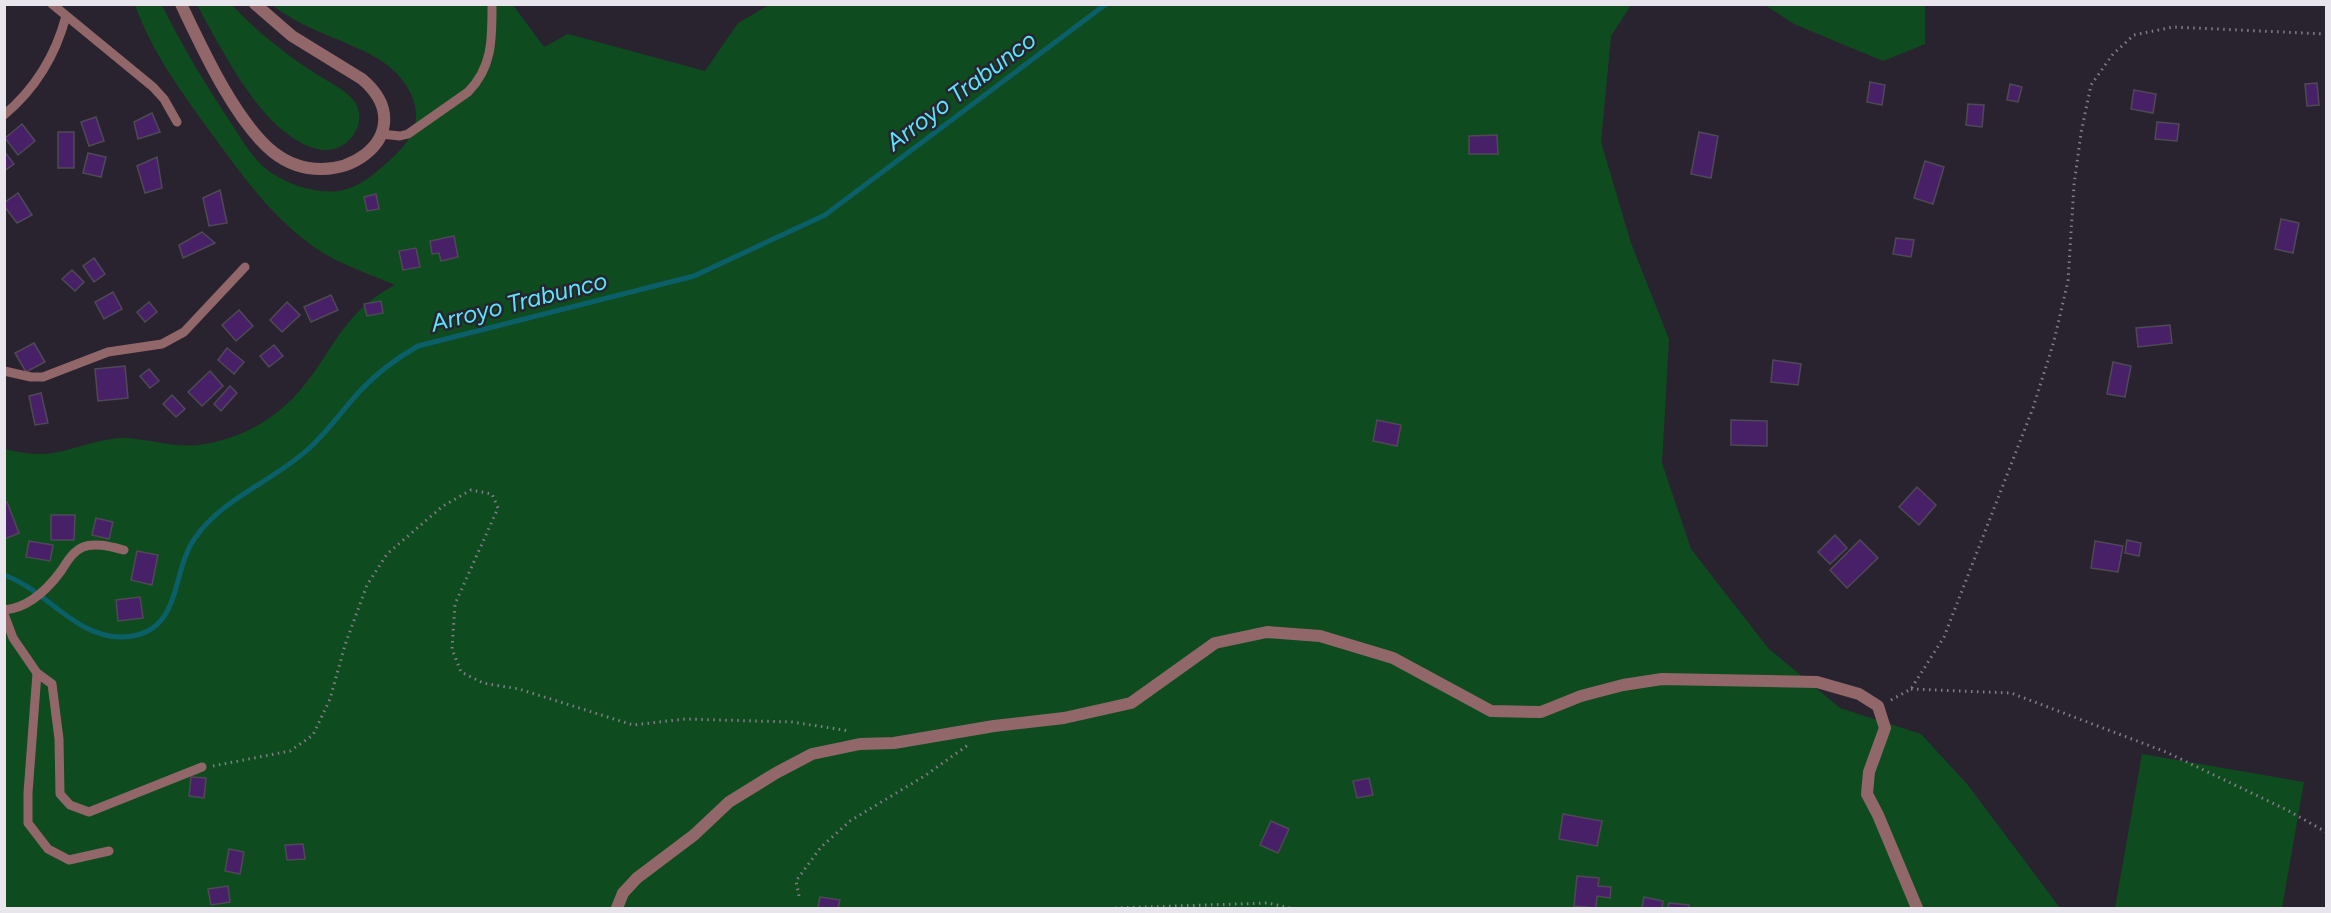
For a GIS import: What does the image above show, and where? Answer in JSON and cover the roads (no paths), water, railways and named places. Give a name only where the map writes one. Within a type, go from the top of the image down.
[{"type":"street","points":[[181,4],[210,61],[241,113],[264,142],[282,158],[294,164],[319,170],[344,166],[366,155],[375,145],[384,122],[379,98],[372,87],[286,32],[255,4]]},
{"type":"street","points":[[616,909],[622,893],[637,878],[694,835],[729,802],[812,754],[860,744],[894,743],[994,726],[1064,718],[1131,703],[1215,643],[1267,632],[1320,636],[1393,658],[1491,711],[1541,712],[1581,696],[1623,685],[1662,680],[1816,682],[1859,694],[1878,706],[1885,728],[1869,771],[1866,794],[1878,815],[1917,909]]},
{"type":"lane","points":[[381,134],[400,136],[408,134],[476,84],[491,50],[492,4]]},
{"type":"lane","points":[[52,5],[153,87],[164,99],[177,122]]},
{"type":"lane","points":[[4,114],[22,98],[44,70],[61,35],[66,16]]},
{"type":"lane","points":[[4,371],[25,376],[43,376],[108,352],[162,344],[184,332],[245,267]]},
{"type":"lane","points":[[4,610],[18,607],[35,599],[46,589],[74,553],[82,547],[98,545],[124,550]]},
{"type":"lane","points":[[4,615],[13,638],[38,673],[52,684],[59,739],[60,794],[70,805],[89,812],[202,767]]},
{"type":"lane","points":[[38,673],[28,793],[28,823],[48,849],[69,860],[109,851]]},
{"type":"waterway","name":"Arroyo Trabunco","points":[[4,575],[20,582],[91,630],[107,636],[124,637],[143,633],[156,625],[166,614],[187,552],[206,524],[233,501],[306,451],[321,437],[367,383],[403,355],[418,346],[694,276],[825,215],[1106,4]]}]
